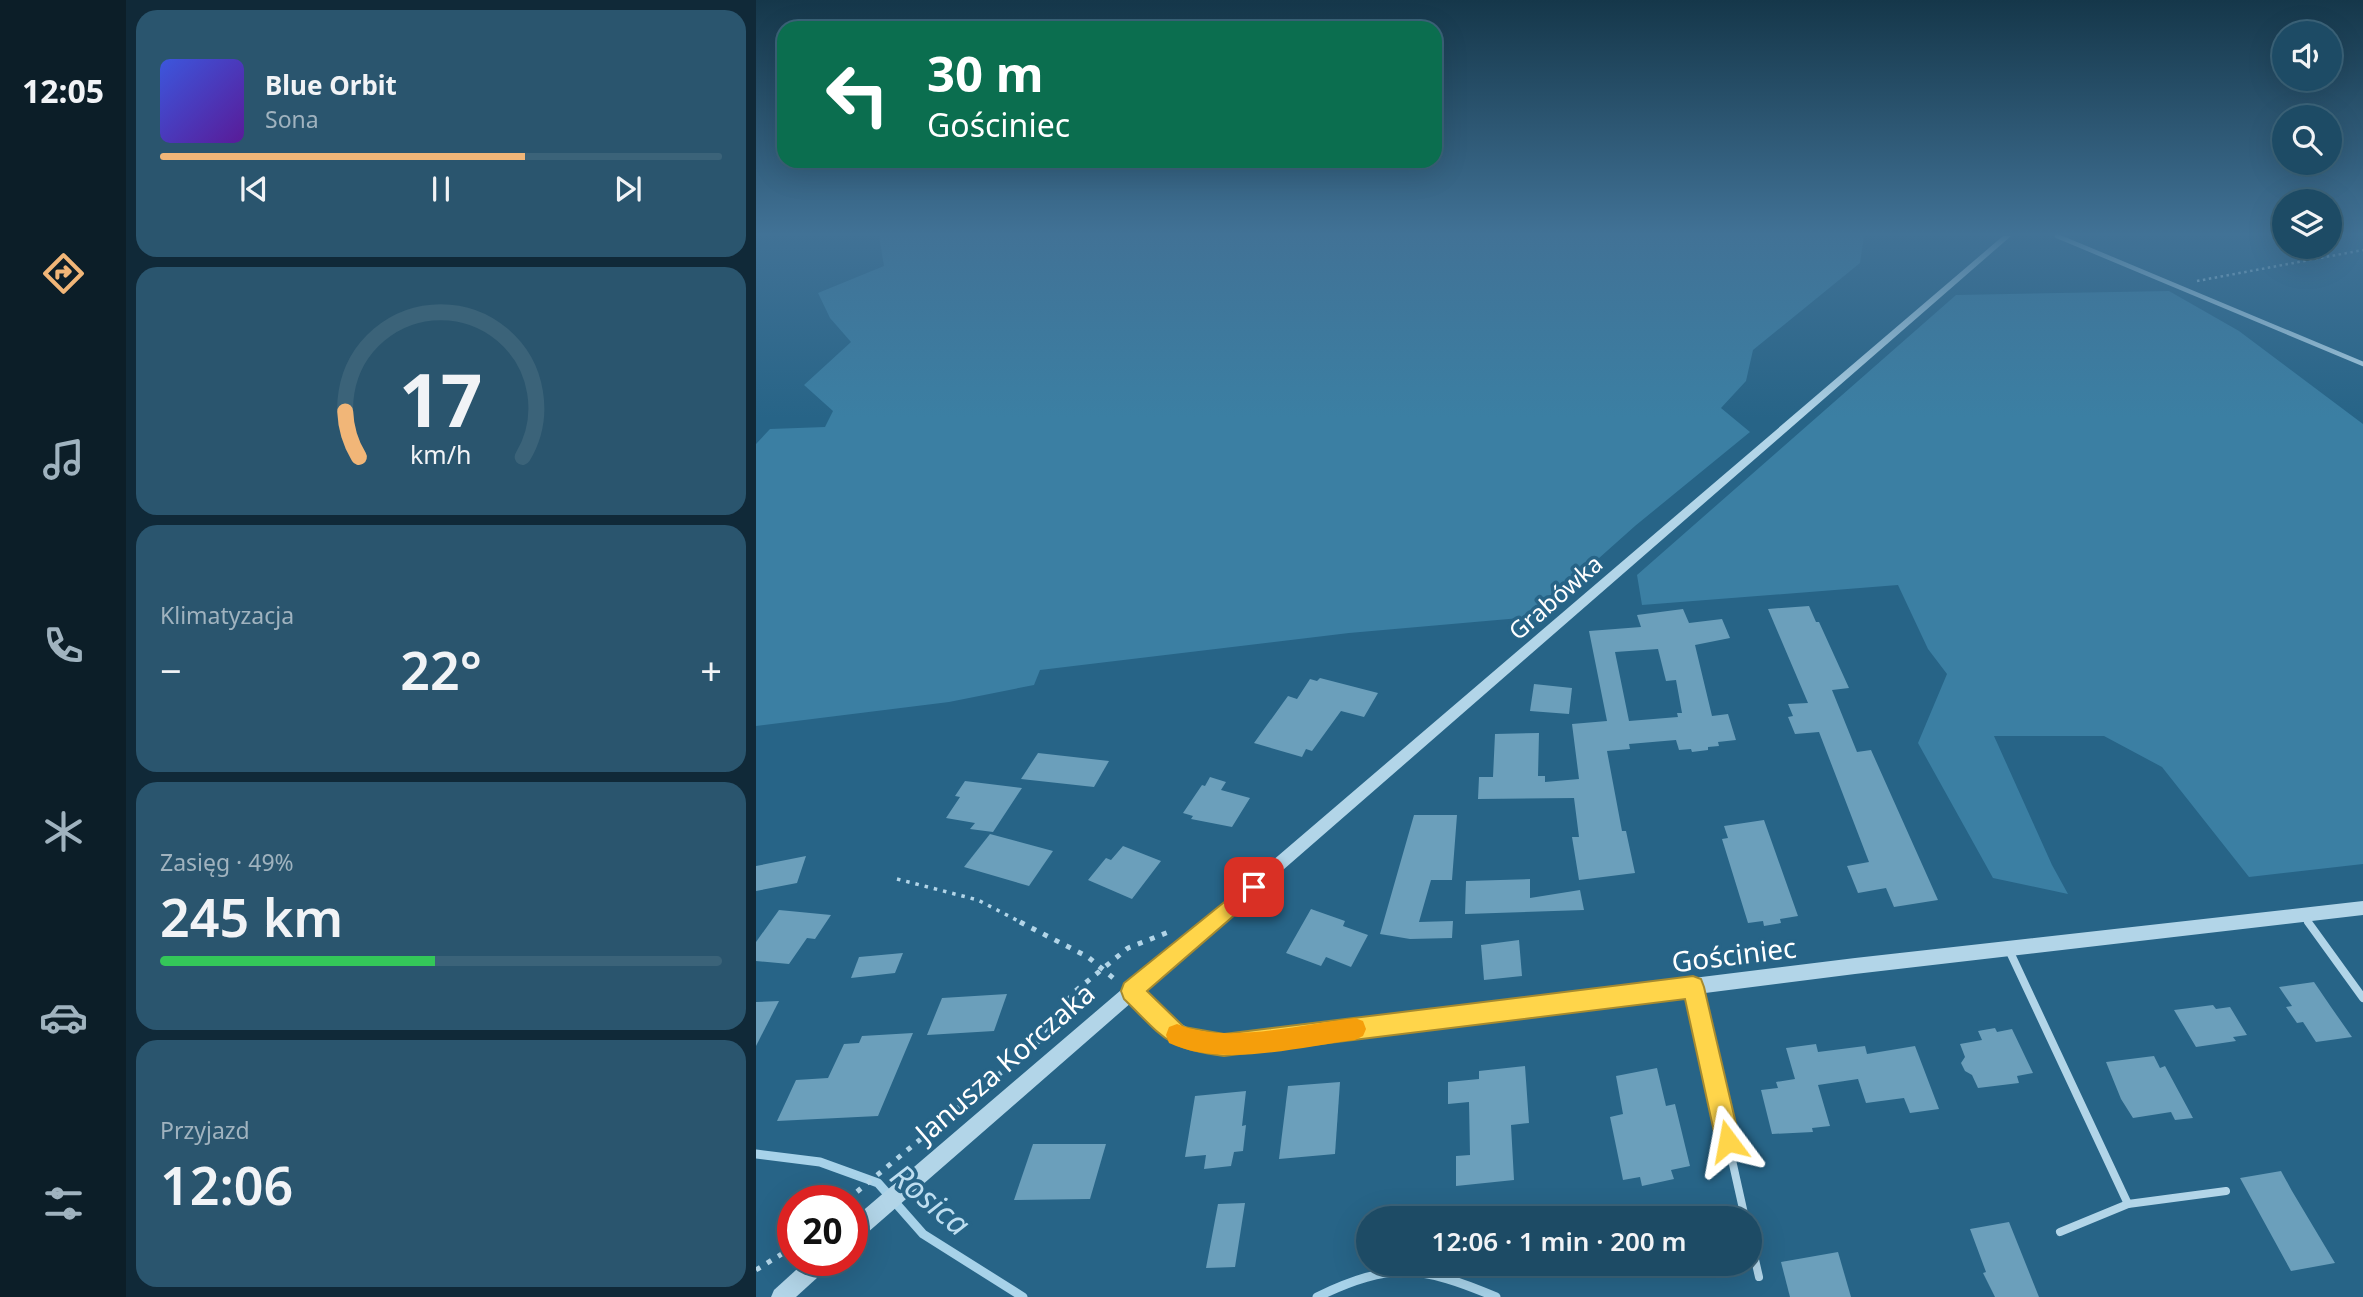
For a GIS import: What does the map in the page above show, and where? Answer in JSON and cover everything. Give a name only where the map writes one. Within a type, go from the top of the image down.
[{"type":"street","name":"Grabówka","points":[[1132,991],[1937,297]]},
{"type":"street","points":[[2200,297],[2363,364]]},
{"type":"street","name":"Gościniec","points":[[1132,991],[1177,1035],[1189,1041],[1224,1045],[2363,908]]},
{"type":"street","name":"Janusza Korczaka","points":[[868,1219],[1132,991]]},
{"type":"street","points":[[781,1297],[804,1276]]},
{"type":"lane","points":[[2303,914],[2363,998]]},
{"type":"lane","points":[[2009,950],[2128,1204]]},
{"type":"lane","points":[[1693,987],[1742,1206]]},
{"type":"lane","points":[[2060,1232],[2128,1204],[2226,1191]]},
{"type":"path","points":[[897,879],[978,900],[1088,957],[1132,991]]},
{"type":"path","points":[[863,1185],[883,1168]]},
{"type":"path","points":[[756,1270],[777,1257]]},
{"type":"shaded area","points":[[820,297],[1819,297],[1753,350],[1746,381],[1721,408],[1750,432],[1635,526],[1533,617],[1349,633],[1040,670],[1034,685],[949,702],[756,726],[756,444],[770,429],[825,427],[833,411],[804,385],[851,342],[830,318]]},
{"type":"shaded area","points":[[1954,297],[2179,297],[2239,331],[2363,424],[2363,864],[2249,877],[2162,767],[2104,736],[1994,736],[2052,865],[2068,894],[1993,878],[1918,743],[1947,674],[1928,649],[1898,585],[1642,605],[1637,575]]},
{"type":"building","points":[[1809,606],[1849,688],[1832,690],[1857,752],[1871,750],[1938,900],[1894,907],[1886,888],[1858,893],[1847,866],[1869,862],[1819,732],[1795,734],[1788,717],[1793,716],[1788,704],[1808,703],[1768,609]]},
{"type":"building","points":[[1683,609],[1689,623],[1722,619],[1730,638],[1695,645],[1712,716],[1728,714],[1736,740],[1718,742],[1719,746],[1692,752],[1691,749],[1679,750],[1676,740],[1629,744],[1630,749],[1607,751],[1622,831],[1626,831],[1635,873],[1579,880],[1572,837],[1579,837],[1574,798],[1478,799],[1479,777],[1493,777],[1495,734],[1539,733],[1538,776],[1545,776],[1545,782],[1579,779],[1572,724],[1607,721],[1589,631],[1641,627],[1637,615]],"holes":[[[1658,649],[1666,681],[1676,680],[1682,713],[1677,713],[1678,717],[1629,721],[1615,652]]]},
{"type":"building","points":[[1320,678],[1378,693],[1364,717],[1341,711],[1312,751],[1306,749],[1302,757],[1254,743],[1288,696],[1297,699],[1310,679],[1317,681]]},
{"type":"building","points":[[1534,684],[1572,688],[1569,714],[1530,711]]},
{"type":"building","points":[[1038,753],[1109,761],[1094,787],[1021,779]]},
{"type":"building","points":[[1210,777],[1226,782],[1221,790],[1250,798],[1232,827],[1191,819],[1193,816],[1183,813]]},
{"type":"building","points":[[965,781],[1022,788],[993,832],[970,829],[975,823],[946,818],[960,797],[955,796]]},
{"type":"building","points":[[1414,815],[1457,815],[1452,880],[1431,880],[1419,922],[1453,921],[1452,938],[1410,939],[1380,934]]},
{"type":"building","points":[[1764,820],[1798,916],[1780,919],[1781,923],[1764,926],[1763,921],[1748,923],[1722,839],[1728,838],[1724,826]]},
{"type":"building","points":[[990,834],[1053,851],[1029,886],[964,867]]},
{"type":"building","points":[[1123,846],[1161,861],[1132,899],[1088,880],[1106,858],[1111,860]]},
{"type":"building","points":[[806,856],[797,883],[756,891],[756,866]]},
{"type":"building","points":[[1530,879],[1530,898],[1580,890],[1584,910],[1465,914],[1466,881]]},
{"type":"building","points":[[1311,909],[1345,921],[1343,926],[1368,935],[1351,967],[1326,957],[1321,966],[1286,953]]},
{"type":"building","points":[[779,910],[831,915],[815,939],[807,938],[789,964],[756,961],[756,942]]},
{"type":"building","points":[[1519,940],[1522,976],[1484,980],[1481,945]]},
{"type":"building","points":[[903,953],[895,973],[851,978],[859,957]]},
{"type":"building","points":[[2314,982],[2352,1037],[2316,1042],[2303,1022],[2297,1023],[2286,1007],[2292,1006],[2279,987]]},
{"type":"building","points":[[1007,994],[994,1031],[927,1035],[942,998]]},
{"type":"building","points":[[779,1001],[756,1046],[756,1002]]},
{"type":"building","points":[[2213,1005],[2216,1009],[2230,1007],[2247,1035],[2233,1037],[2236,1041],[2196,1047],[2174,1010]]},
{"type":"building","points":[[1995,1028],[1997,1032],[2012,1029],[2033,1073],[2017,1076],[2019,1083],[1978,1088],[1972,1075],[1965,1071],[1961,1063],[1965,1057],[1960,1044],[1982,1040],[1978,1031]]},
{"type":"building","points":[[913,1033],[878,1116],[777,1121],[796,1080],[828,1078],[844,1044],[859,1043],[862,1036]]},
{"type":"building","points":[[1816,1044],[1818,1052],[1865,1046],[1867,1054],[1915,1046],[1939,1109],[1910,1113],[1904,1098],[1866,1103],[1858,1079],[1818,1085],[1830,1126],[1812,1128],[1813,1132],[1772,1134],[1761,1090],[1778,1088],[1776,1082],[1795,1079],[1786,1048]]},
{"type":"building","points":[[2154,1056],[2160,1068],[2165,1066],[2193,1118],[2175,1120],[2171,1112],[2133,1118],[2121,1099],[2106,1062]]},
{"type":"building","points":[[1525,1066],[1529,1123],[1511,1125],[1514,1180],[1456,1186],[1456,1156],[1470,1155],[1469,1102],[1448,1104],[1448,1082],[1479,1079],[1479,1071]]},
{"type":"building","points":[[1657,1068],[1666,1106],[1675,1104],[1690,1166],[1671,1170],[1674,1179],[1642,1186],[1640,1177],[1623,1180],[1610,1117],[1623,1114],[1616,1076]]},
{"type":"building","points":[[1340,1082],[1335,1154],[1279,1159],[1288,1086]]},
{"type":"building","points":[[1246,1091],[1242,1126],[1246,1125],[1243,1151],[1234,1152],[1231,1166],[1204,1169],[1206,1155],[1185,1157],[1195,1096]]},
{"type":"building","points":[[1033,1144],[1106,1144],[1090,1199],[1014,1200]]},
{"type":"building","points":[[2281,1171],[2335,1263],[2291,1271],[2240,1178]]},
{"type":"building","points":[[1245,1203],[1235,1267],[1206,1268],[1218,1204]]},
{"type":"building","points":[[2009,1222],[2039,1297],[1995,1297],[1983,1273],[1986,1272],[1970,1229]]},
{"type":"building","points":[[1838,1252],[1851,1297],[1790,1297],[1781,1262]]},
{"type":"waterway","name":"Rosica","points":[[756,1154],[820,1162],[878,1183],[923,1234],[1023,1297]]},
{"type":"waterway","name":"Rosica","points":[[1317,1297],[1366,1277],[1407,1272],[1447,1279],[1496,1297]]},
{"type":"slow traffic","points":[[1177,1035],[1206,1045],[1224,1045],[1355,1029]]},
{"type":"route","points":[[1254,887],[1132,991],[1177,1035],[1206,1045],[1224,1045],[1693,987],[1728,1141]]}]
